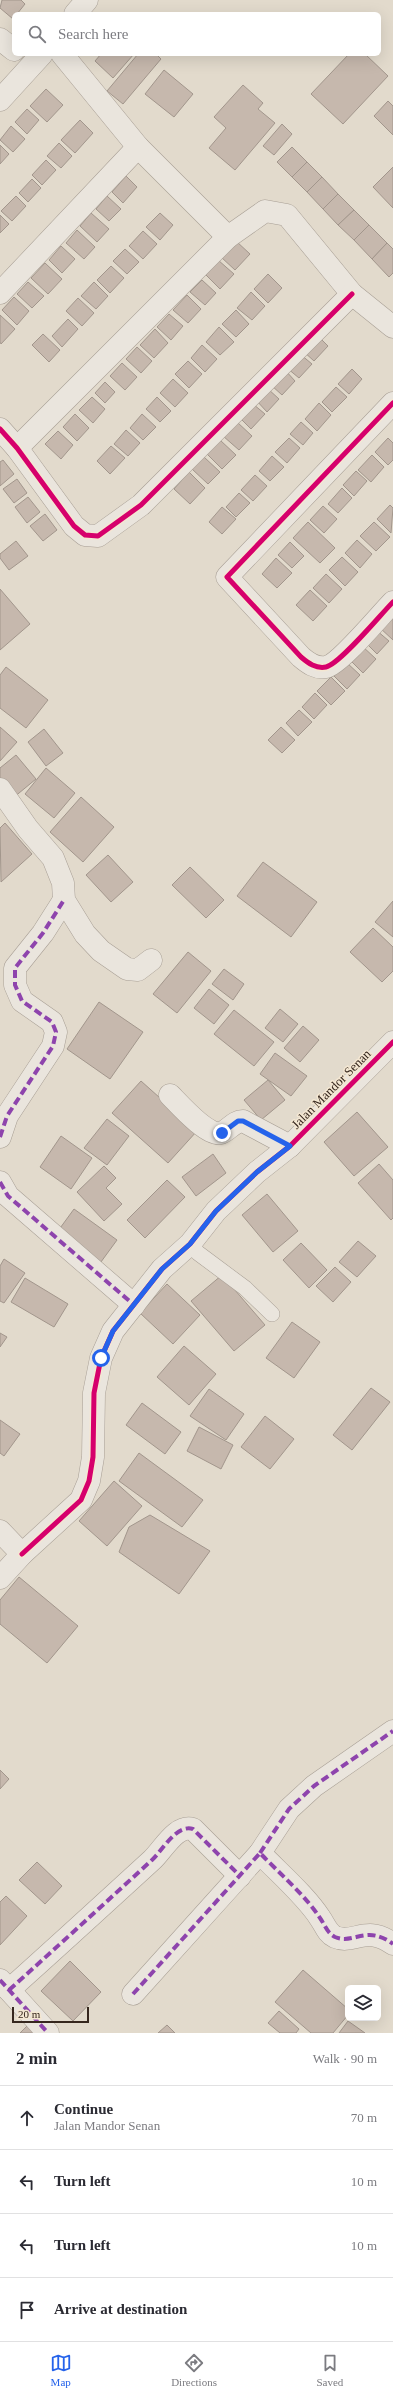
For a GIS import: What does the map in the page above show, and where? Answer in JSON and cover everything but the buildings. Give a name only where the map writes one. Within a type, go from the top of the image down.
[{"type":"street","points":[[77,12],[87,0]]},
{"type":"street","points":[[0,39],[12,48]]},
{"type":"street","points":[[64,56],[138,147],[228,238]]},
{"type":"street","points":[[0,100],[31,57]]},
{"type":"street","points":[[0,293],[138,147]]},
{"type":"street","points":[[17,448],[228,238],[265,211],[287,215],[352,294],[393,327]]},
{"type":"street","points":[[0,429],[17,448],[74,526],[85,535],[98,536],[141,506],[352,294]]},
{"type":"street","points":[[393,403],[227,577],[301,657],[309,664],[319,667],[327,667],[339,658],[393,602]]},
{"type":"street","points":[[0,789],[28,829],[53,858],[63,883],[64,900],[85,934],[101,951],[127,969],[138,970],[151,960]]},
{"type":"street","points":[[0,1136],[7,1116],[53,1046],[56,1032],[52,1022],[22,1001],[15,985],[15,968],[43,933],[64,900]]},
{"type":"street","name":"Jalan Mandor Senan","points":[[0,1578],[22,1554],[81,1500],[89,1481],[93,1457],[94,1393],[101,1358],[113,1331],[162,1269],[190,1244],[216,1211],[257,1172],[290,1146],[393,1042]]},
{"type":"street","points":[[170,1095],[201,1125],[215,1133],[222,1133],[238,1121],[243,1121],[290,1146]]},
{"type":"street","points":[[0,1182],[8,1196],[134,1305]]},
{"type":"street","points":[[0,1531],[22,1554]]},
{"type":"street","points":[[133,1994],[260,1853],[289,1809],[314,1786],[393,1731]]},
{"type":"street","points":[[48,2033],[5,1985],[156,1857],[181,1829],[186,1827],[193,1829],[240,1876]]},
{"type":"street","points":[[260,1853],[320,1917],[329,1932],[336,1937],[346,1938],[366,1934],[383,1937],[393,1944]]},
{"type":"lane","points":[[190,1244],[198,1253],[245,1288],[272,1314]]},
{"type":"marked path","points":[[0,1137],[7,1116],[53,1046],[56,1032],[52,1022],[22,1001],[15,985],[15,968],[43,933],[64,900]]},
{"type":"marked path","points":[[0,1182],[8,1196],[134,1305]]},
{"type":"marked path","points":[[260,1853],[289,1809],[314,1786],[393,1731]]},
{"type":"marked path","points":[[9,1990],[152,1860],[170,1839],[181,1830],[187,1828],[193,1829],[240,1876]]},
{"type":"marked path","points":[[133,1994],[260,1853],[307,1901],[332,1935],[342,1939],[368,1935],[375,1936],[384,1938],[393,1944]]},
{"type":"marked path","points":[[0,1980],[48,2033]]},
{"type":"cycle path","points":[[0,429],[17,448],[74,526],[85,535],[98,536],[141,505],[352,294]]},
{"type":"cycle path","points":[[393,403],[227,577],[301,657],[309,663],[319,667],[326,667],[341,657],[393,602]]},
{"type":"cycle path","points":[[22,1554],[81,1500],[89,1481],[93,1457],[94,1393],[101,1358],[113,1331],[162,1269],[190,1244],[216,1211],[257,1172],[290,1146],[393,1042]]},
{"type":"route","points":[[101,1358],[113,1331],[162,1269],[190,1244],[216,1211],[257,1172],[290,1146],[243,1121],[238,1121],[222,1133]]}]
